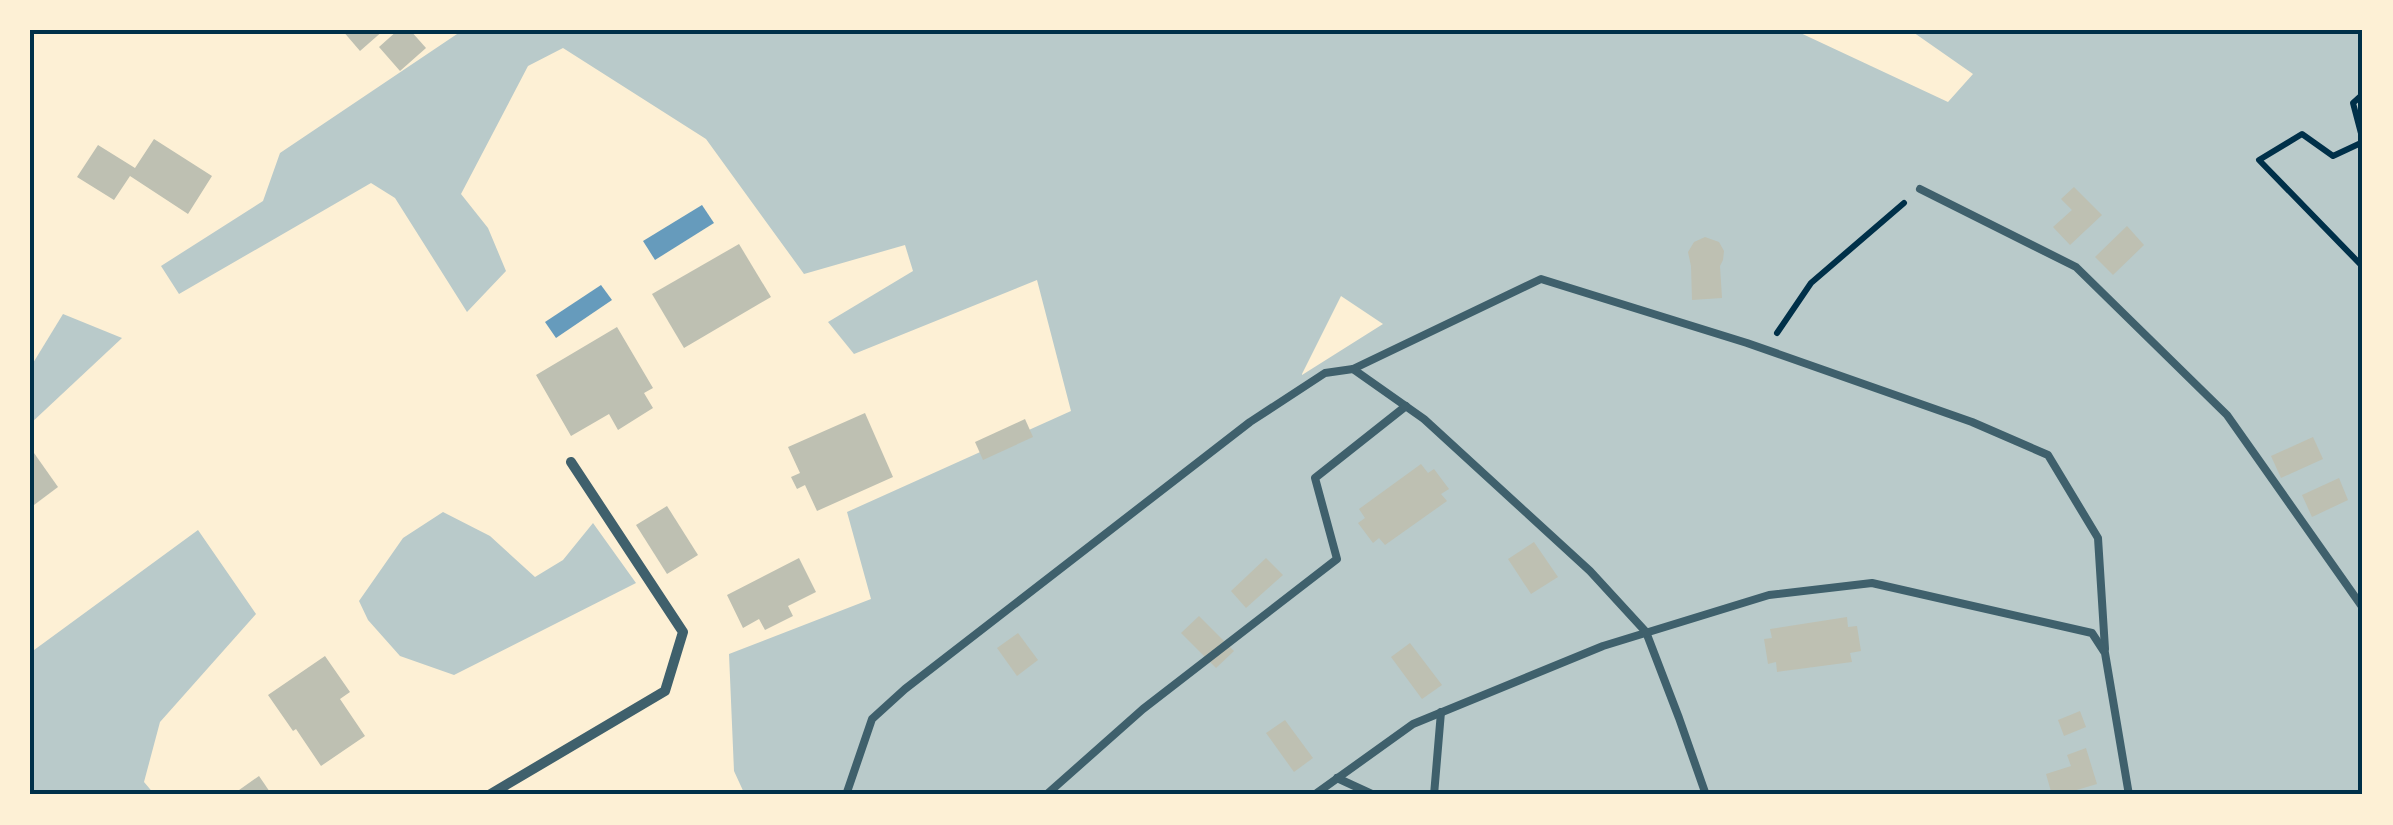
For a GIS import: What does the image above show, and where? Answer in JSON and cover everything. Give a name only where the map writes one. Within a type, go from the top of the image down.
[{"type":"street","points":[[490,795],[666,691],[684,632],[571,462]]},
{"type":"lane","points":[[1920,190],[2076,266],[2227,415],[2363,608]]},
{"type":"lane","points":[[846,795],[872,720],[905,689],[1250,422],[1325,373],[1353,370],[1541,279],[1766,350],[1972,422],[2048,455],[2098,538],[2105,653],[2130,795]]},
{"type":"lane","points":[[1353,370],[1424,419],[1590,571],[1646,632],[1706,795]]},
{"type":"lane","points":[[1046,795],[1143,709],[1337,560],[1316,478],[1406,406]]},
{"type":"lane","points":[[1314,795],[1413,724],[1603,646],[1769,596],[1872,583],[2092,633],[2105,653]]},
{"type":"lane","points":[[1434,795],[1442,712]]},
{"type":"lane","points":[[1337,778],[1374,795]]},
{"type":"path","points":[[2363,94],[2353,104],[2363,142],[2333,156],[2302,134],[2259,160],[2363,267]]},
{"type":"path","points":[[1766,350],[1810,284],[1920,190]]},
{"type":"shaded area","points":[[463,30],[1794,30],[1948,102],[1973,74],[1910,30],[2363,30],[2363,795],[745,795],[734,771],[729,654],[871,599],[847,512],[1071,411],[1037,280],[854,354],[828,322],[913,271],[905,245],[804,274],[706,139],[563,48],[528,66],[461,194],[488,228],[506,271],[467,312],[395,198],[371,183],[179,294],[161,266],[263,201],[280,153]],"holes":[[[1341,296],[1383,324],[1302,375]]]},
{"type":"shaded area","points":[[63,314],[122,338],[30,424],[30,368]]},
{"type":"shaded area","points":[[443,512],[490,536],[535,577],[563,560],[593,523],[636,583],[454,675],[400,656],[368,620],[359,601],[403,538]]},
{"type":"shaded area","points":[[198,530],[256,614],[160,722],[144,782],[155,795],[30,795],[30,653]]},
{"type":"water","points":[[702,205],[714,223],[655,260],[643,241]]},
{"type":"water","points":[[601,285],[612,300],[556,338],[545,322]]},
{"type":"building","points":[[342,30],[384,30],[360,51]]},
{"type":"building","points":[[398,30],[410,30],[426,48],[400,71],[379,47]]},
{"type":"building","points":[[154,139],[212,176],[188,214],[130,176],[114,200],[77,177],[98,145],[135,168]]},
{"type":"building","points":[[2074,187],[2102,215],[2070,245],[2053,227],[2072,210],[2061,199]]},
{"type":"building","points":[[2127,226],[2144,245],[2113,275],[2095,257]]},
{"type":"building","points":[[1705,237],[1719,242],[1724,251],[1720,266],[1722,298],[1692,300],[1688,252],[1694,242]]},
{"type":"building","points":[[739,244],[771,297],[684,348],[652,294]]},
{"type":"building","points":[[617,327],[653,388],[644,393],[653,408],[618,430],[609,414],[571,436],[536,375]]},
{"type":"building","points":[[865,413],[893,477],[817,511],[805,485],[797,489],[791,477],[800,473],[788,447]]},
{"type":"building","points":[[1025,419],[1033,437],[983,460],[975,442]]},
{"type":"building","points":[[2313,437],[2323,459],[2281,478],[2271,456]]},
{"type":"building","points":[[34,453],[58,487],[30,508],[30,456]]},
{"type":"building","points":[[1421,464],[1428,473],[1434,469],[1449,489],[1441,494],[1447,501],[1385,545],[1379,538],[1373,543],[1358,523],[1365,518],[1359,509]]},
{"type":"building","points":[[2339,478],[2348,500],[2312,517],[2302,495]]},
{"type":"building","points":[[667,506],[698,555],[667,574],[636,525]]},
{"type":"building","points":[[1534,542],[1558,577],[1531,594],[1508,559]]},
{"type":"building","points":[[799,558],[816,592],[788,606],[793,616],[765,630],[759,619],[743,628],[727,595]]},
{"type":"building","points":[[1266,558],[1283,575],[1246,608],[1231,591]]},
{"type":"building","points":[[1199,616],[1234,651],[1216,668],[1181,633]]},
{"type":"building","points":[[1847,617],[1848,627],[1857,626],[1861,651],[1850,653],[1852,662],[1777,672],[1776,662],[1768,664],[1764,639],[1772,638],[1770,629]]},
{"type":"building","points":[[1018,633],[1038,660],[1017,676],[997,648]]},
{"type":"building","points":[[1410,643],[1442,685],[1422,699],[1391,657]]},
{"type":"building","points":[[325,656],[350,692],[340,699],[365,736],[321,766],[268,695]]},
{"type":"building","points":[[2080,711],[2086,727],[2064,736],[2058,720]]},
{"type":"building","points":[[1285,720],[1313,758],[1294,772],[1266,733]]},
{"type":"building","points":[[2086,748],[2097,784],[2052,795],[2046,774],[2071,766],[2067,755]]},
{"type":"building","points":[[259,776],[272,795],[232,795]]}]
